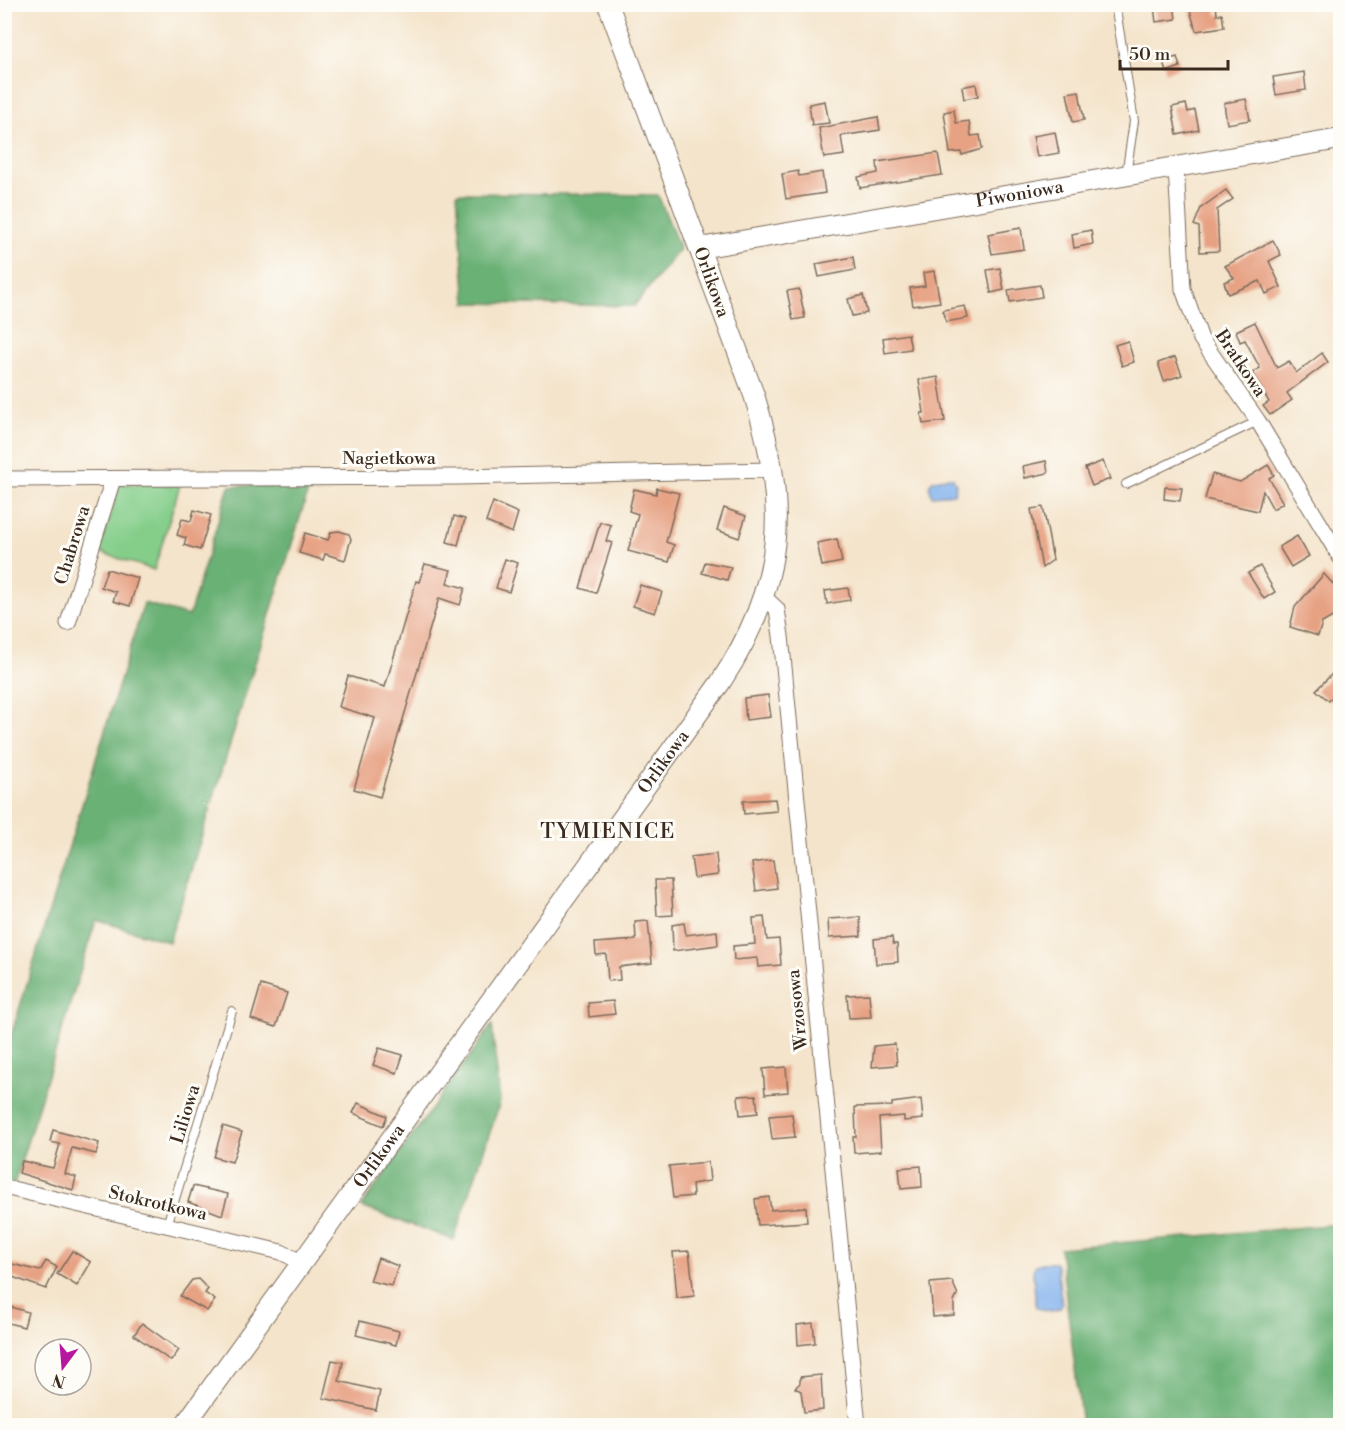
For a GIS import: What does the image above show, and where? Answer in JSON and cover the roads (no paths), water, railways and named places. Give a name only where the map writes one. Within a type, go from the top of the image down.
[{"type":"street","name":"Orlikowa","points":[[184,1425],[720,683],[740,653],[764,597],[776,553],[777,504],[769,441],[754,395],[608,4]]},
{"type":"street","name":"Piwoniowa","points":[[700,249],[1341,140]]},
{"type":"street","name":"Bratkowa","points":[[1176,167],[1183,289],[1201,339],[1258,421],[1341,557]]},
{"type":"street","name":"Nagietkowa","points":[[4,478],[500,476],[773,470]]},
{"type":"street","name":"Chabrowa","points":[[68,623],[113,479]]},
{"type":"street","name":"Wrzosowa","points":[[764,597],[777,609],[781,636],[858,1425]]},
{"type":"street","name":"Stokrotkowa","points":[[4,1187],[281,1252],[302,1262]]},
{"type":"lane","points":[[1115,4],[1134,120],[1126,176]]},
{"type":"lane","points":[[1126,484],[1258,421]]},
{"type":"lane","name":"Liliowa","points":[[167,1225],[232,1011]]},
{"type":"water","points":[[953,478],[956,484],[954,494],[932,496],[929,486],[932,481]]},
{"type":"water","points":[[1055,1263],[1057,1266],[1062,1305],[1059,1309],[1051,1311],[1036,1308],[1033,1271],[1036,1265]]},
{"type":"district","name":"TYMIENICE","points":[[608,831]]}]
